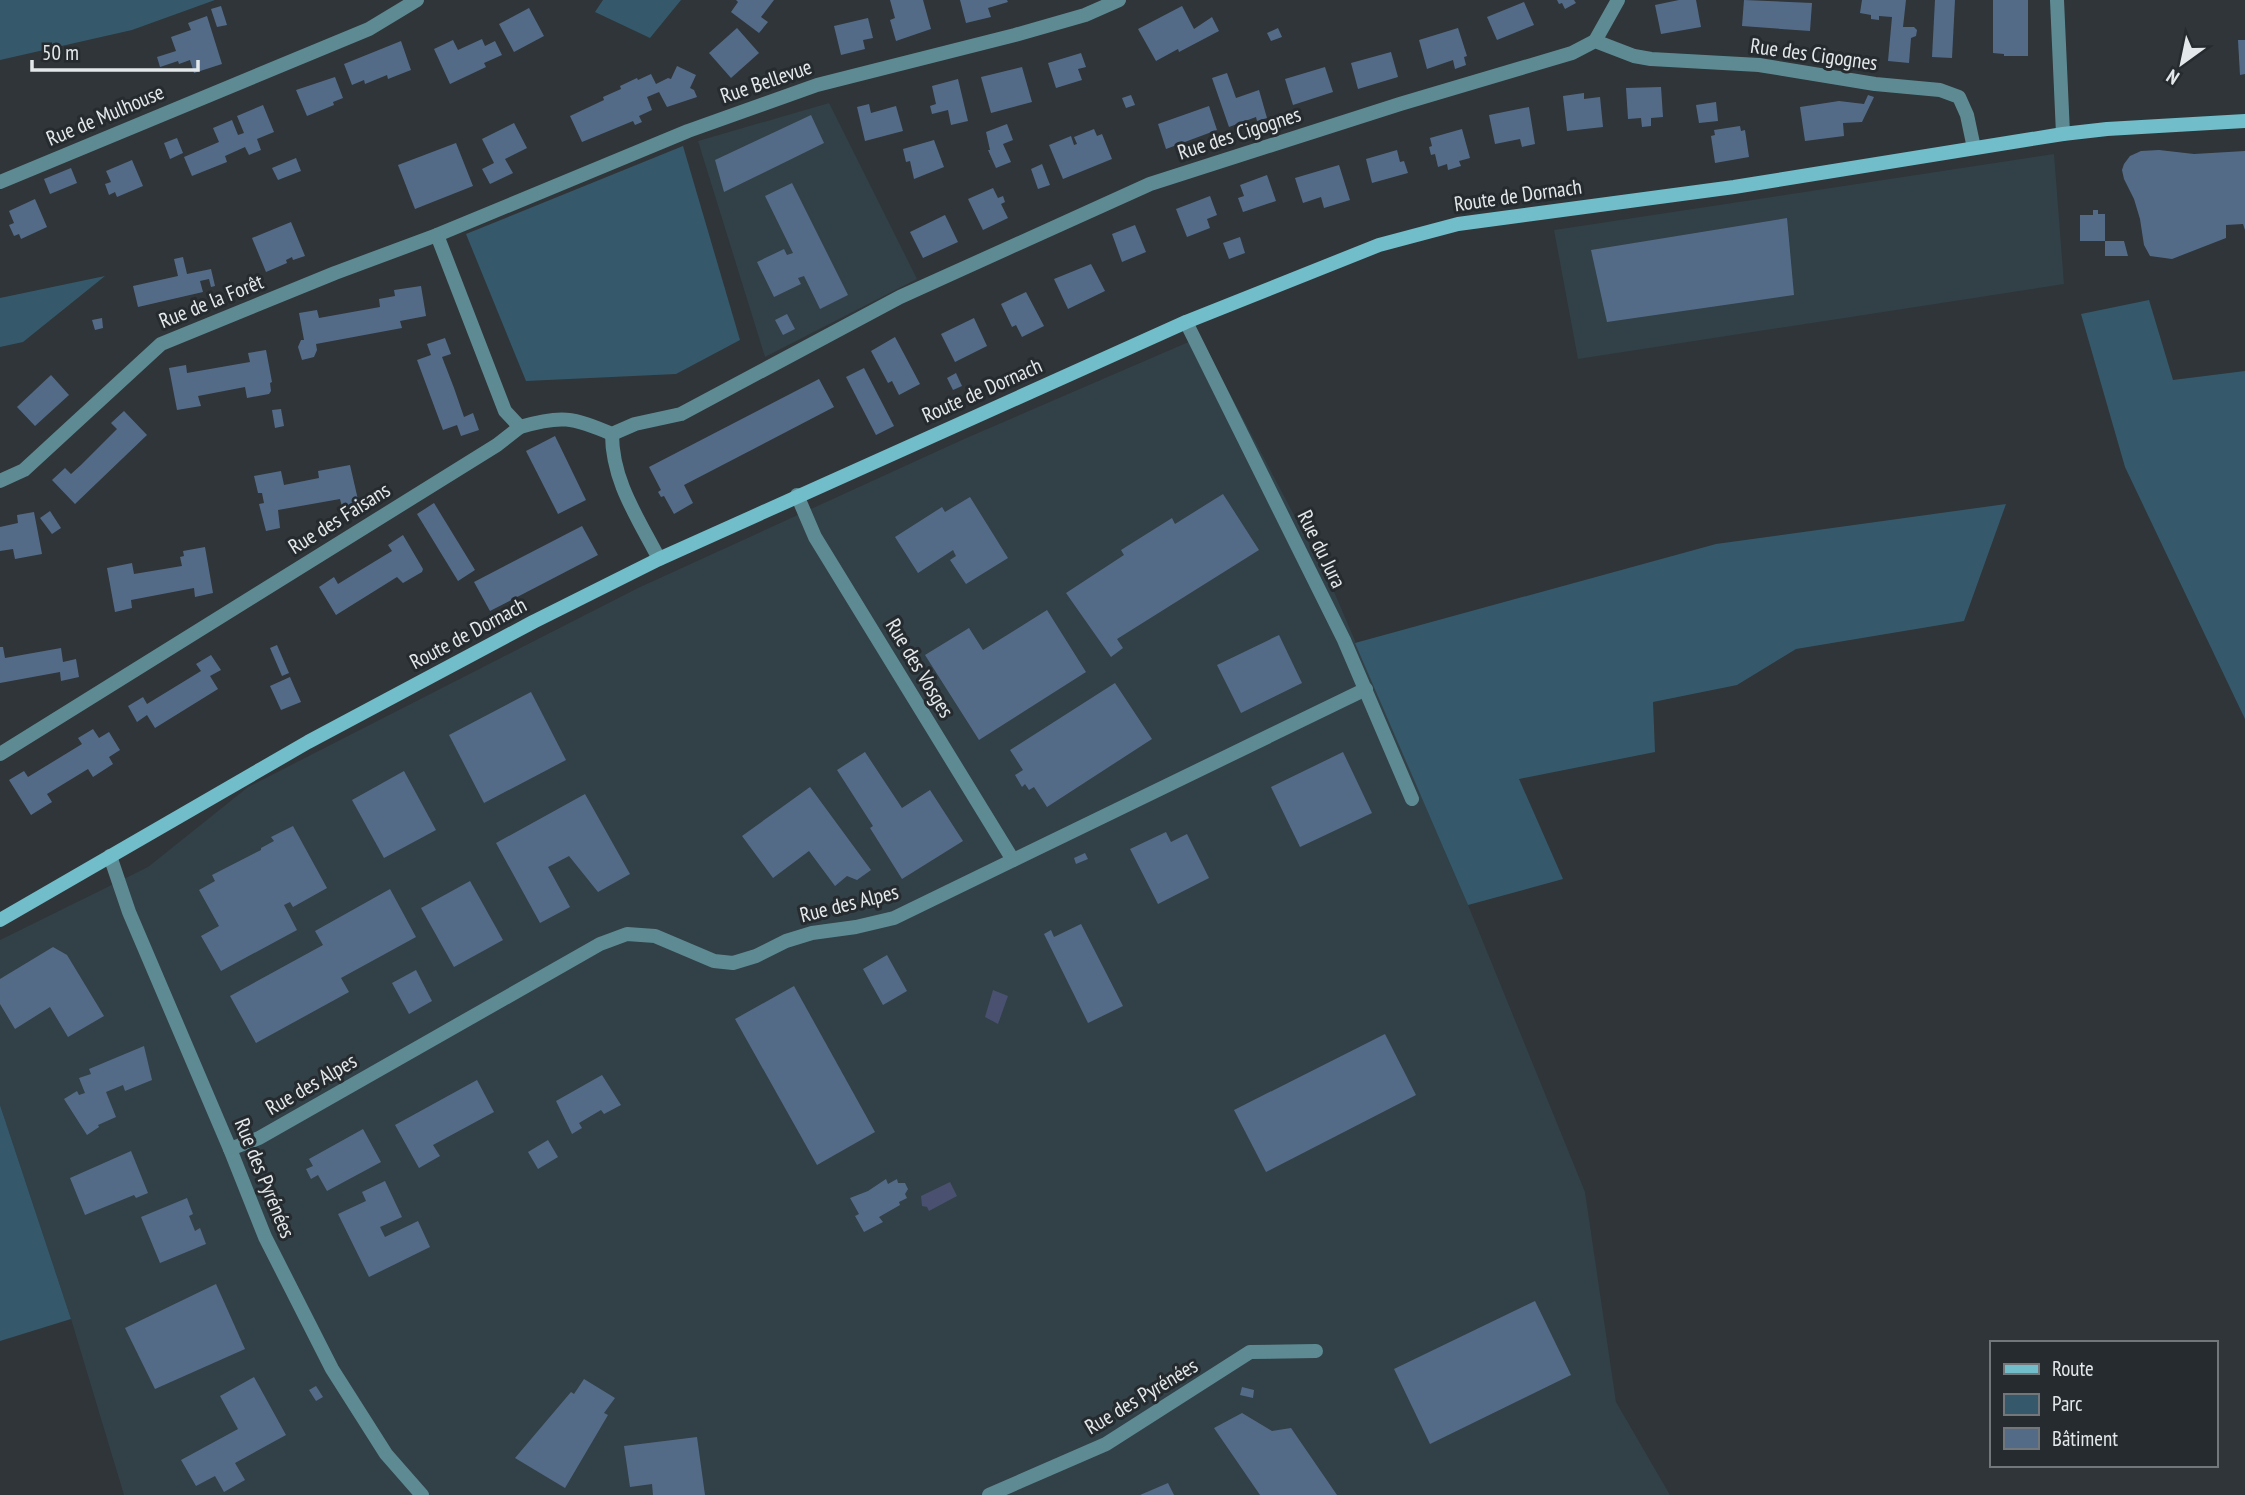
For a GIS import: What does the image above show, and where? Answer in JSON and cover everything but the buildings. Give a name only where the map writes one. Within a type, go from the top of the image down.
[{"type":"main road","name":"Route de Dornach","points":[[0,920],[308,742],[533,622],[659,559],[1186,322],[1379,246],[1458,224],[1759,183],[2063,134],[2245,121]]},
{"type":"street","name":"Rue de Mulhouse","points":[[0,182],[369,29],[417,0]]},
{"type":"street","name":"Rue Bellevue","points":[[437,235],[688,131],[817,85],[1015,35],[1085,15],[1119,0]]},
{"type":"street","points":[[1595,41],[1618,0]]},
{"type":"street","points":[[2057,0],[2063,134]]},
{"type":"street","name":"Rue des Cigognes","points":[[612,434],[635,424],[681,414],[900,298],[1150,184],[1400,104],[1572,53],[1595,41],[1634,56],[1651,59],[1759,65],[1875,84],[1940,90],[1959,97],[1967,115],[1974,148]]},
{"type":"street","points":[[437,235],[505,411],[520,427],[566,417],[586,422],[612,434],[612,453],[620,483],[659,559]]},
{"type":"street","name":"Rue de la Forêt","points":[[0,481],[24,470],[160,344],[437,235]]},
{"type":"street","name":"Rue du Jura","points":[[1186,322],[1366,689],[1412,799]]},
{"type":"street","name":"Rue des Faisans","points":[[0,754],[497,445],[520,427]]},
{"type":"street","name":"Rue des Vosges","points":[[797,495],[815,537],[1013,860]]},
{"type":"street","name":"Rue des Alpes","points":[[230,1149],[259,1138],[600,944],[627,934],[655,936],[714,961],[733,963],[812,933],[894,918],[1366,689]]},
{"type":"street","name":"Rue des Pyrénées","points":[[110,856],[129,912],[230,1149],[264,1237],[332,1369],[386,1454],[422,1495]]},
{"type":"street","name":"Rue des Pyrénées","points":[[989,1495],[1107,1444],[1250,1352],[1316,1351]]},
{"type":"shaded area","points":[[829,103],[917,279],[765,357],[698,141]]},
{"type":"shaded area","points":[[2054,154],[2064,284],[1578,359],[1554,230]]},
{"type":"shaded area","points":[[1200,337],[1332,587],[1468,905],[1585,1192],[1616,1402],[1670,1495],[124,1495],[71,1319],[0,1105],[0,940],[148,867],[248,787],[638,588],[964,439]]},
{"type":"shaded area","points":[[993,990],[1008,996],[998,1024],[985,1017]]},
{"type":"shaded area","points":[[950,1182],[957,1196],[929,1211],[922,1206],[921,1196]]},
{"type":"green space","points":[[0,0],[215,0],[132,30],[0,60]]},
{"type":"green space","points":[[603,0],[681,0],[650,38],[595,12]]},
{"type":"green space","points":[[683,146],[740,340],[676,374],[526,381],[466,234]]},
{"type":"green space","points":[[105,276],[23,342],[0,347],[0,298]]},
{"type":"green space","points":[[2149,300],[2173,380],[2245,371],[2245,719],[2125,467],[2081,314]]},
{"type":"green space","points":[[2006,504],[1964,621],[1796,649],[1737,685],[1653,702],[1655,752],[1519,779],[1563,879],[1468,905],[1355,643],[1716,544]]},
{"type":"green space","points":[[0,1105],[71,1319],[0,1341]]}]
